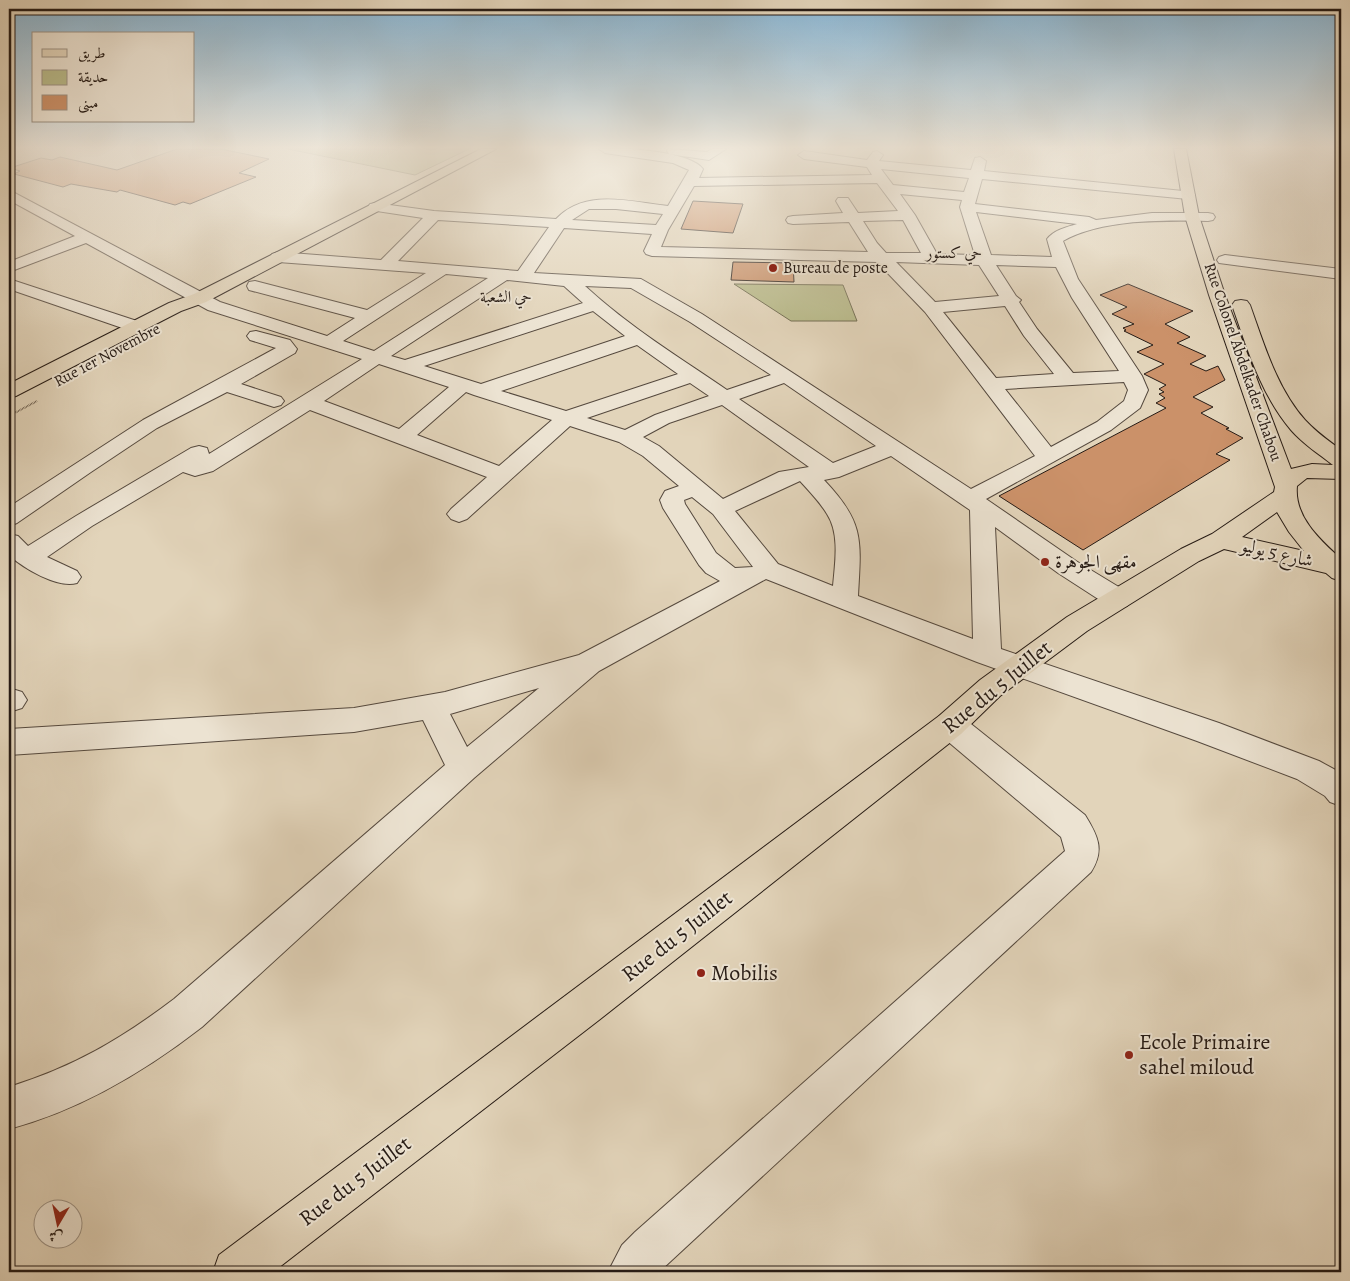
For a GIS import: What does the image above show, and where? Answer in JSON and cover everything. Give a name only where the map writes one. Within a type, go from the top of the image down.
[{"type":"main road","name":"Rue 1er Novembre","points":[[9,392],[175,306],[200,298],[372,209]]},
{"type":"main road","name":"Rue Colonel Abdelkader Chabou","points":[[1196,209],[1228,268]]},
{"type":"main road","name":"Rue Colonel Abdelkader Chabou","points":[[1199,209],[1217,295],[1262,417],[1285,492],[1287,508],[1305,538],[1336,568]]},
{"type":"main road","name":"Rue Colonel Abdelkader Chabou","points":[[1236,292],[1270,378],[1286,408],[1295,422],[1341,460]]},
{"type":"main road","name":"Rue 1er Novembre","points":[[9,407],[188,312],[200,298]]},
{"type":"main road","name":"شارع 5 يوليو","points":[[1118,599],[1190,555],[1221,540],[1285,492],[1294,476],[1310,471],[1341,472]]},
{"type":"main road","name":"شارع 5 يوليو","points":[[1221,540],[1336,568]]},
{"type":"main road","name":"Rue du 5 Juillet","points":[[236,1272],[950,725],[990,688],[1003,660],[1077,624],[1118,599]]},
{"type":"street","points":[[17,215],[31,209]]},
{"type":"street","points":[[34,209],[214,306],[627,437],[651,451],[721,509],[759,574]]},
{"type":"street","points":[[388,209],[434,215],[661,230]]},
{"type":"street","points":[[183,464],[195,469],[205,466],[305,404],[450,308],[514,276],[558,223],[579,209]]},
{"type":"street","points":[[644,267],[672,211],[649,209]]},
{"type":"street","points":[[784,209],[816,256]]},
{"type":"street","points":[[848,209],[871,246],[931,308],[1048,458]]},
{"type":"street","points":[[903,209],[931,258]]},
{"type":"street","points":[[970,209],[985,260],[1012,300],[1030,332],[1068,379]]},
{"type":"street","points":[[1005,209],[1104,223]]},
{"type":"street","points":[[1038,209],[1038,215]]},
{"type":"street","points":[[1082,209],[1082,220]]},
{"type":"street","points":[[385,264],[434,215]]},
{"type":"street","points":[[793,220],[908,215]]},
{"type":"street","points":[[975,503],[1104,426],[1133,404],[1138,390],[1132,376],[1093,317],[1062,262],[1055,239],[1062,233],[1104,223],[1200,217]]},
{"type":"street","points":[[9,266],[87,237]]},
{"type":"street","points":[[278,257],[385,264],[569,282],[644,267],[816,256],[1062,262]]},
{"type":"street","points":[[644,267],[696,318],[786,376],[1067,567],[1118,599]]},
{"type":"street","points":[[1228,268],[1341,274]]},
{"type":"street","points":[[328,343],[443,269]]},
{"type":"street","points":[[569,282],[595,305],[639,338],[831,472]]},
{"type":"street","points":[[9,284],[137,327]]},
{"type":"street","points":[[255,286],[368,316]]},
{"type":"street","points":[[931,308],[1012,300]]},
{"type":"street","points":[[403,367],[595,305]]},
{"type":"street","points":[[9,518],[150,424],[225,385],[288,349],[283,344],[226,328]]},
{"type":"street","points":[[402,437],[472,388],[639,338]]},
{"type":"street","points":[[458,514],[566,418],[693,375]]},
{"type":"street","points":[[627,437],[662,419],[786,376]]},
{"type":"street","points":[[991,384],[1132,376]]},
{"type":"street","points":[[225,385],[274,401],[305,404],[504,474]]},
{"type":"street","points":[[18,550],[84,521],[183,464],[274,401]]},
{"type":"street","points":[[721,509],[787,477],[831,472],[891,448]]},
{"type":"street","points":[[806,474],[840,513],[845,526],[847,548],[845,601]]},
{"type":"street","points":[[696,487],[673,496],[672,500],[711,564],[723,573],[730,575],[759,574],[845,601],[1308,770],[1336,786],[1341,792]]},
{"type":"street","points":[[975,503],[1003,660]]},
{"type":"street","points":[[18,550],[68,577]]},
{"type":"street","points":[[9,742],[327,723],[431,707],[481,695],[589,663],[759,574]]},
{"type":"street","points":[[9,1108],[40,1099],[80,1083],[118,1063],[155,1039],[188,1013],[463,769],[589,663]]},
{"type":"street","points":[[431,707],[463,769]]},
{"type":"street","points":[[632,1272],[638,1261],[651,1248],[1079,861],[1083,855],[1080,836],[1073,826],[950,725]]},
{"type":"green space","points":[[734,284],[843,285],[857,321],[791,321]]},
{"type":"building","points":[[690,209],[741,209],[733,233],[681,229]]},
{"type":"building","name":"Bureau de poste","points":[[733,262],[793,263],[794,282],[731,280]]},
{"type":"building","points":[[1128,284],[1193,311],[1165,324],[1190,337],[1177,343],[1206,356],[1190,364],[1206,371],[1218,366],[1225,380],[1193,397],[1213,407],[1201,413],[1243,438],[1216,454],[1230,460],[1083,550],[999,496],[1166,408],[1156,403],[1165,398],[1159,394],[1164,392],[1159,389],[1166,385],[1144,374],[1164,364],[1137,352],[1153,345],[1124,331],[1126,330],[1123,328],[1134,324],[1112,314],[1127,307],[1100,295]]},
{"type":"place","name":"Bureau de poste","points":[[773,268]]},
{"type":"place","name":"مقهى الجوهرة","points":[[1045,562]]},
{"type":"place","name":"Mobilis","points":[[701,973]]},
{"type":"place","name":"Ecole Primaire sahel miloud","points":[[1129,1055]]},
{"type":"district","name":"حي كستور","points":[[954,253]]},
{"type":"district","name":"حي الشعبة","points":[[506,297]]}]
